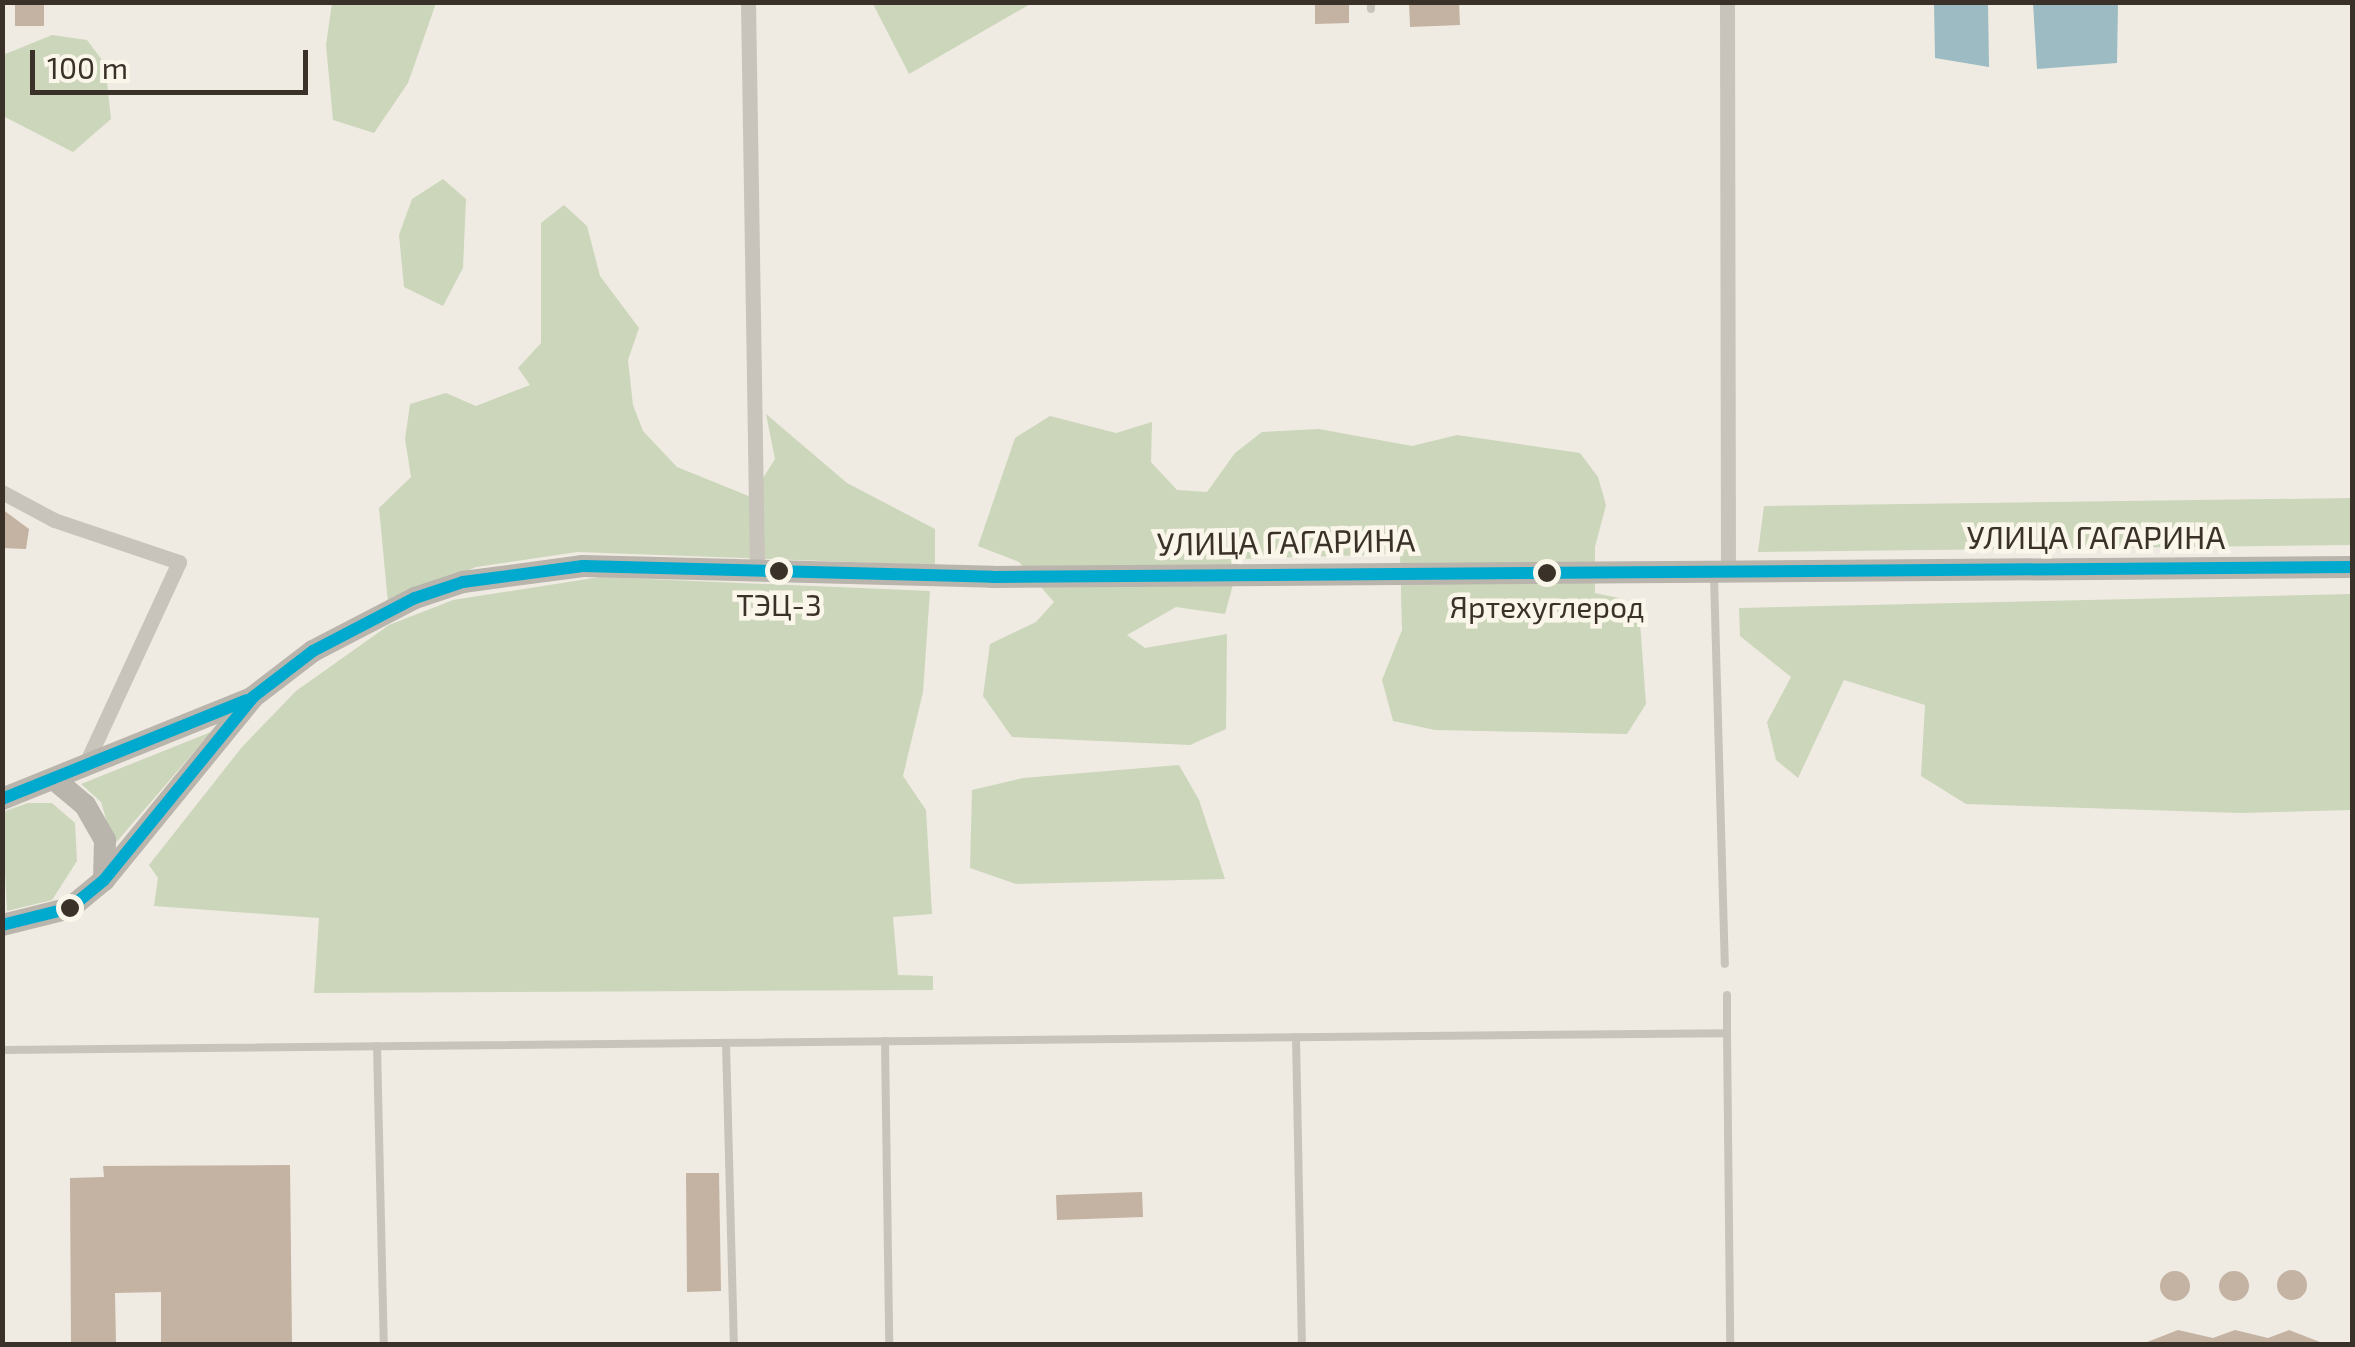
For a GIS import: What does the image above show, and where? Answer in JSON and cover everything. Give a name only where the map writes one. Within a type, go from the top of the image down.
[{"type":"main road","name":"УЛИЦА ГАГАРИНА","points":[[2,799],[253,698],[361,624],[463,582],[583,566],[993,577],[1721,568],[2352,567]]},
{"type":"main road","name":"УЛИЦА ГАГАРИНА","points":[[3,928],[70,908],[104,880],[253,698]]},
{"type":"main road","points":[[55,780],[84,805],[105,840],[104,880]]},
{"type":"street","points":[[748,2],[758,570]]},
{"type":"street","points":[[1721,568],[1727,2]]},
{"type":"street","points":[[2,492],[54,520],[179,562],[84,768]]},
{"type":"lane","points":[[1721,568],[1725,964]]},
{"type":"lane","points":[[1727,995],[1730,1344]]},
{"type":"lane","points":[[2,1050],[1726,1033]]},
{"type":"lane","points":[[1296,1037],[1302,1344]]},
{"type":"lane","points":[[885,1041],[889,1344]]},
{"type":"lane","points":[[726,1043],[734,1344]]},
{"type":"lane","points":[[376,1046],[384,1344]]},
{"type":"green space","points":[[872,2],[1032,2],[1032,3],[909,74]]},
{"type":"green space","points":[[332,3],[436,3],[408,83],[374,133],[333,120],[326,45]]},
{"type":"green space","points":[[52,35],[87,40],[105,64],[111,119],[73,152],[3,116],[3,55]]},
{"type":"green space","points":[[443,179],[466,199],[463,268],[443,306],[404,287],[399,235],[412,199]]},
{"type":"green space","points":[[564,205],[587,226],[600,276],[639,328],[628,360],[633,405],[643,431],[677,467],[751,497],[775,459],[766,414],[847,483],[935,529],[935,565],[577,552],[476,567],[388,603],[379,508],[411,477],[405,439],[410,404],[446,393],[476,406],[530,385],[518,368],[541,343],[541,223]]},
{"type":"green space","points":[[1050,416],[1116,433],[1152,422],[1151,462],[1177,490],[1207,492],[1235,453],[1262,432],[1319,429],[1412,446],[1457,435],[1580,453],[1598,477],[1606,505],[1595,547],[1595,593],[1623,599],[1640,622],[1646,704],[1627,734],[1435,730],[1393,721],[1382,680],[1402,630],[1400,554],[1240,559],[1225,614],[1176,607],[1127,635],[1145,648],[1227,634],[1226,729],[1190,745],[1012,737],[983,696],[990,644],[1036,622],[1054,602],[1019,562],[978,546],[1015,438]]},
{"type":"green space","points":[[2352,498],[2352,545],[1758,552],[1764,506]]},
{"type":"green space","points":[[600,577],[930,591],[923,692],[903,776],[926,810],[932,914],[893,917],[898,975],[933,976],[933,990],[314,993],[319,918],[154,906],[158,878],[149,865],[242,747],[296,691],[389,625],[453,600]]},
{"type":"green space","points":[[2352,594],[2352,810],[2240,813],[1966,804],[1921,776],[1925,705],[1844,680],[1798,778],[1776,760],[1767,722],[1791,677],[1740,636],[1739,608]]},
{"type":"green space","points":[[211,732],[114,845],[101,802],[81,784]]},
{"type":"green space","points":[[1179,765],[1199,800],[1225,879],[1016,884],[970,868],[972,790],[1023,778]]},
{"type":"green space","points":[[28,803],[52,803],[75,823],[77,861],[52,900],[7,911],[2,812]]},
{"type":"water","points":[[1934,3],[1988,3],[1989,67],[1935,58]]},
{"type":"water","points":[[2033,3],[2118,3],[2117,63],[2037,69]]},
{"type":"building","points":[[15,2],[44,2],[44,26],[15,26]]},
{"type":"building","points":[[1315,2],[1349,2],[1349,23],[1315,24]]},
{"type":"building","points":[[1409,2],[1459,2],[1460,25],[1410,27]]},
{"type":"building","points":[[2,509],[29,529],[26,549],[2,548]]},
{"type":"building","points":[[290,1165],[292,1344],[161,1344],[161,1292],[115,1293],[116,1344],[71,1344],[70,1178],[104,1177],[103,1166]]},
{"type":"building","points":[[686,1173],[719,1173],[721,1291],[687,1292]]},
{"type":"building","points":[[1142,1192],[1143,1217],[1057,1220],[1056,1195]]},
{"type":"building","points":[[2292,1270],[2303,1274],[2307,1285],[2303,1296],[2292,1300],[2281,1296],[2277,1285],[2281,1274]]},
{"type":"building","points":[[2175,1271],[2186,1275],[2190,1286],[2186,1297],[2175,1301],[2164,1297],[2160,1286],[2164,1275]]},
{"type":"building","points":[[2234,1271],[2245,1275],[2249,1286],[2245,1297],[2234,1301],[2223,1297],[2219,1286],[2223,1275]]},
{"type":"building","points":[[2178,1330],[2213,1338],[2235,1330],[2268,1338],[2289,1330],[2325,1344],[2142,1344]]},
{"type":"transit line","points":[[2,925],[70,908],[104,880],[253,697],[313,651],[415,598],[463,582],[583,566],[993,577],[2352,567]]},
{"type":"transit line","points":[[2,799],[247,700]]},
{"type":"place","name":"ТЭЦ-3","points":[[779,571]]},
{"type":"place","name":"Яртехуглерод","points":[[1547,573]]}]
